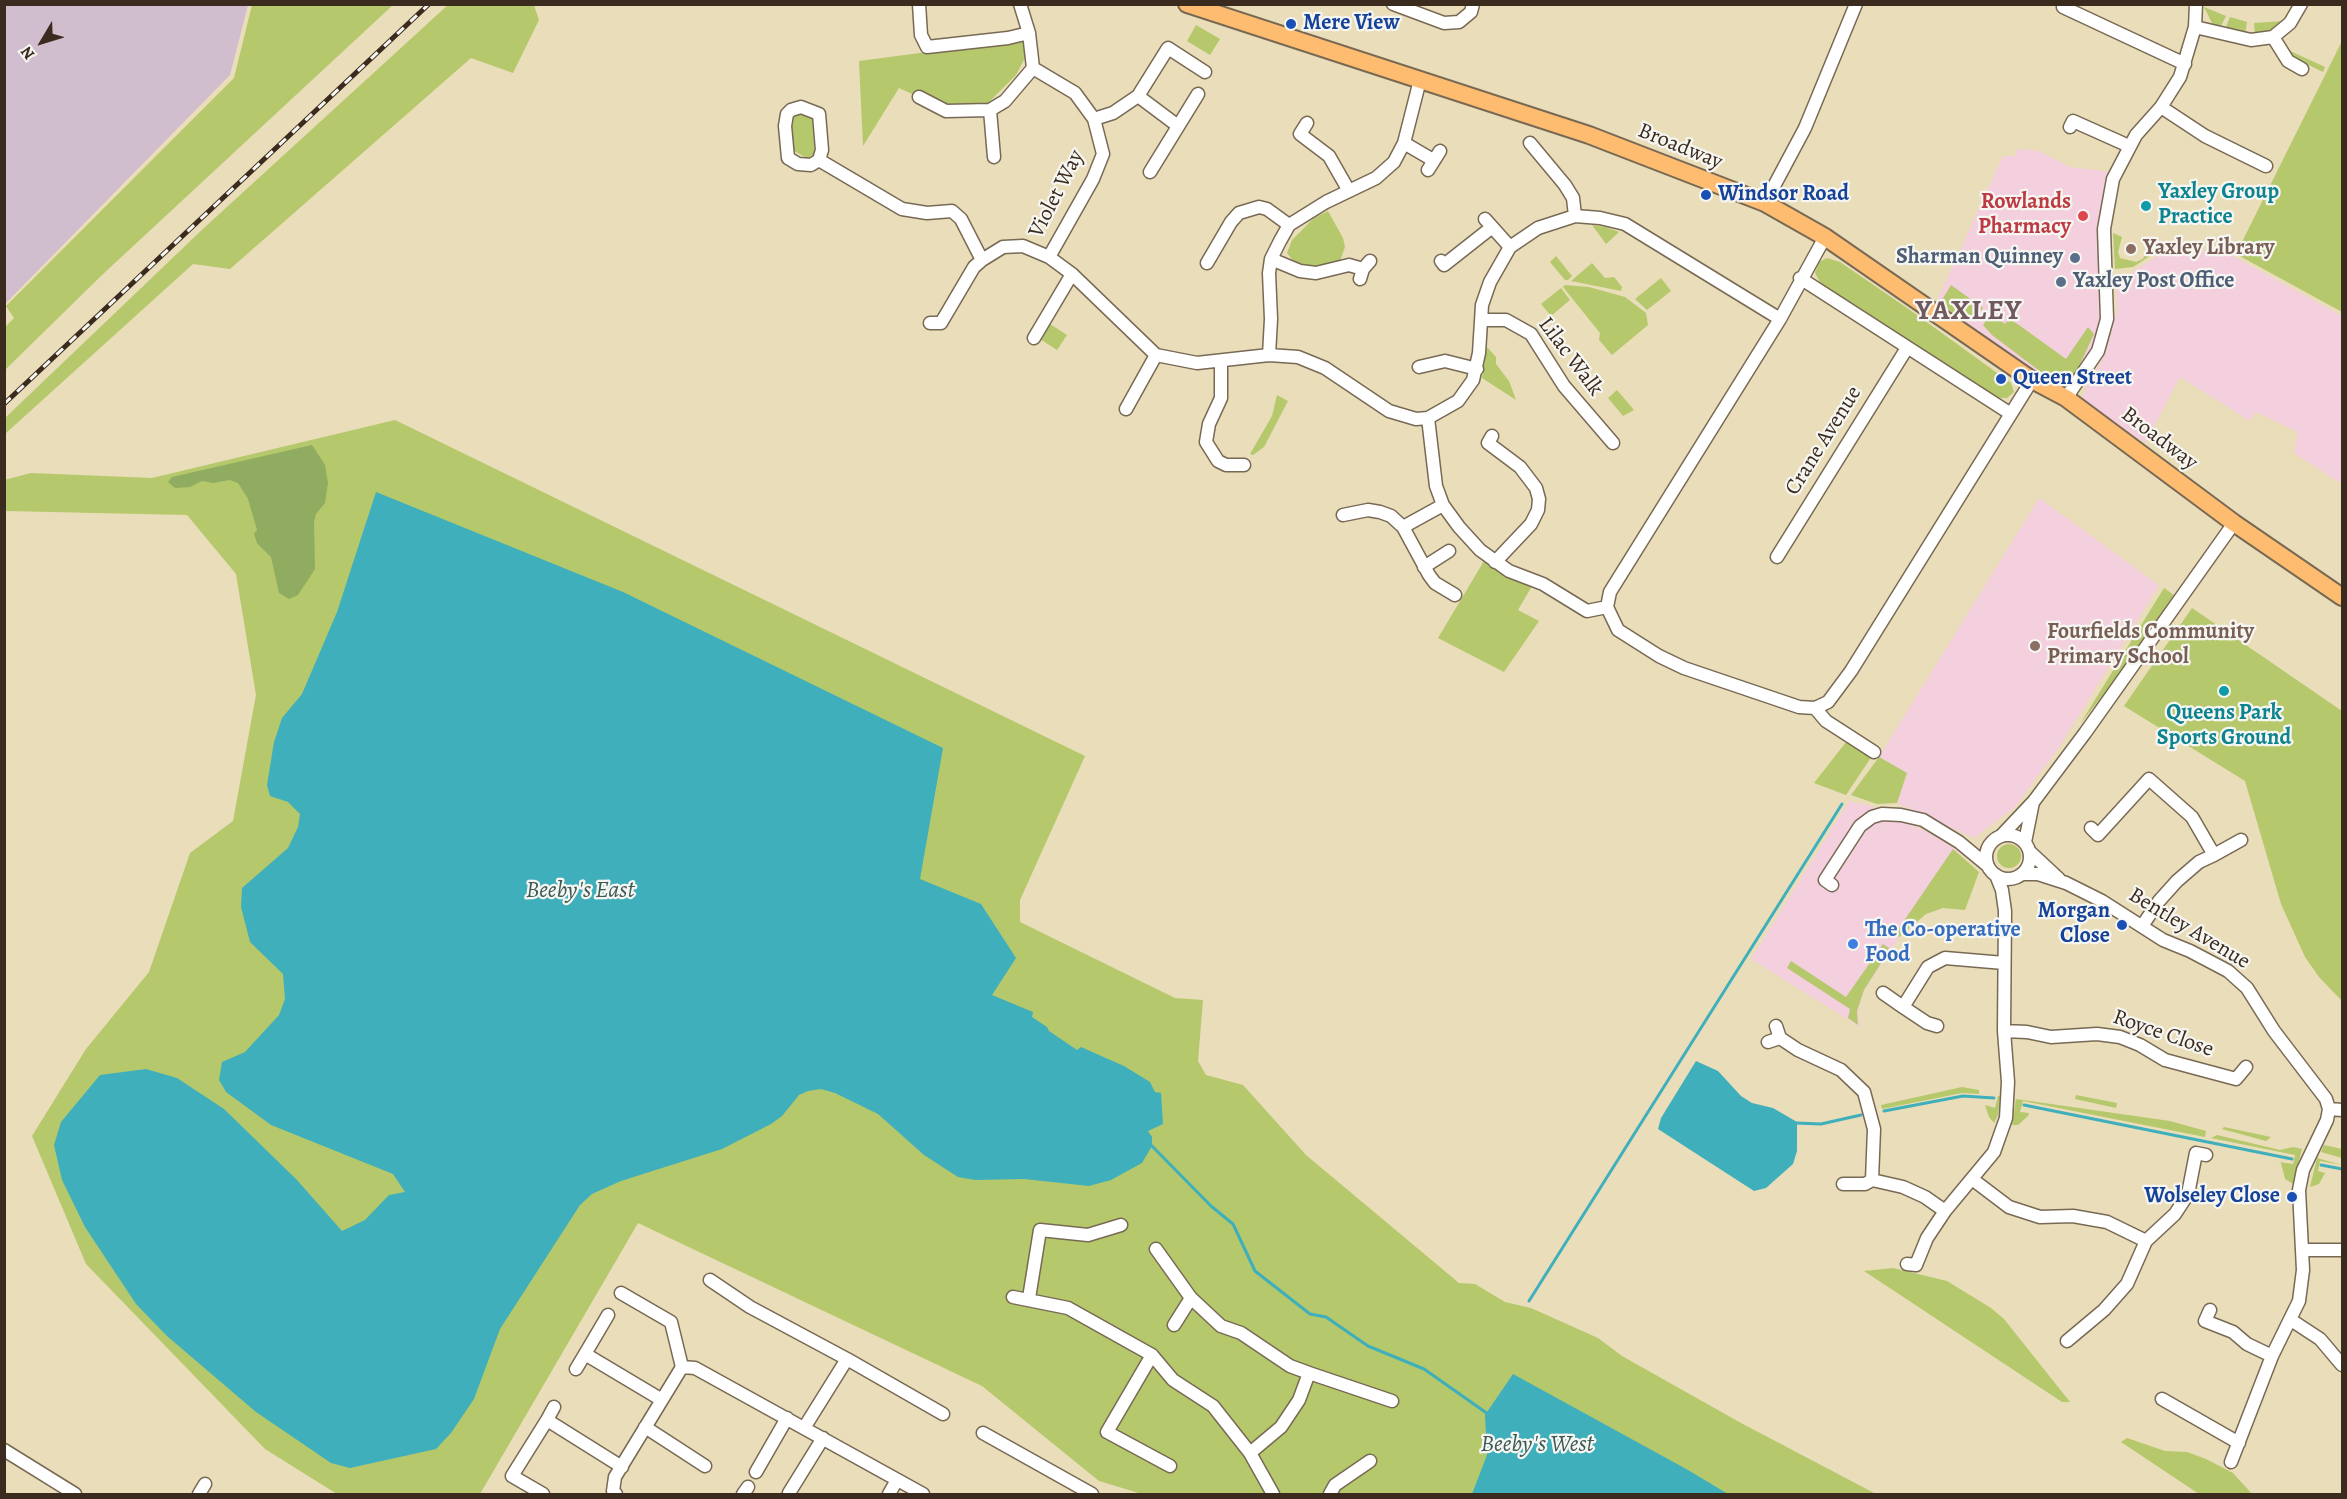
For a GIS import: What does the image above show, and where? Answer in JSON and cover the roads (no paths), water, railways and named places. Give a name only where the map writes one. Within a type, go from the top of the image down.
[{"type":"main road","name":"Broadway","points":[[1187,4],[1589,135],[1765,203],[1825,237],[2032,380],[2066,398],[2234,523],[2343,597]]},
{"type":"street","points":[[919,4],[921,35],[927,47],[1008,38],[1029,33]]},
{"type":"street","points":[[919,97],[945,111],[990,110],[1005,101],[1033,68],[1029,33],[1020,4]]},
{"type":"street","points":[[1393,4],[1444,23],[1459,22],[1471,12],[1473,4]]},
{"type":"street","points":[[2066,398],[2098,351],[2107,319],[2104,229],[2113,179],[2128,146],[2174,89],[2195,27],[2196,4]]},
{"type":"street","points":[[2195,27],[2251,40],[2273,37],[2290,23],[2301,4]]},
{"type":"street","points":[[1765,203],[1805,128],[1855,5]]},
{"type":"street","points":[[2063,7],[2089,14],[2184,64]]},
{"type":"street","points":[[2273,37],[2288,62],[2302,69]]},
{"type":"street","points":[[1094,119],[1113,113],[1138,96],[1168,48],[1205,72]]},
{"type":"street","name":"Violet Way","points":[[1033,68],[1075,93],[1094,119],[1103,154],[1093,179],[1049,257]]},
{"type":"street","points":[[1269,355],[1271,259],[1289,225],[1386,170],[1404,143],[1420,80]]},
{"type":"street","points":[[1150,172],[1198,94]]},
{"type":"street","points":[[1138,96],[1178,126]]},
{"type":"street","points":[[801,107],[812,109],[819,114],[822,150],[819,160],[811,165],[798,164],[788,158],[785,126],[787,114],[791,110],[801,107]]},
{"type":"street","points":[[2161,107],[2205,136],[2253,154],[2266,166]]},
{"type":"street","points":[[990,110],[994,157]]},
{"type":"street","points":[[2070,128],[2073,121],[2128,146]]},
{"type":"street","points":[[1307,123],[1300,134],[1329,156],[1349,191]]},
{"type":"street","points":[[1404,143],[1434,160]]},
{"type":"street","points":[[1530,143],[1544,154],[1573,198],[1575,216]]},
{"type":"street","points":[[819,160],[902,209],[927,213],[952,211],[961,219],[981,260],[974,267],[941,323],[930,323]]},
{"type":"street","points":[[1206,266],[1231,222],[1239,213],[1259,207],[1267,209],[1289,225]]},
{"type":"street","points":[[1126,409],[1156,355],[1195,363],[1221,362],[1269,355],[1298,357],[1312,361],[1389,411],[1416,419],[1428,418],[1458,401],[1468,390],[1476,369],[1482,304],[1490,282],[1510,246],[1538,228],[1575,216],[1600,218],[1634,228],[1779,319]]},
{"type":"street","points":[[1441,261],[1444,265],[1488,223],[1510,246]]},
{"type":"street","points":[[1825,237],[1779,319],[1610,592],[1607,607],[1618,630],[1659,656],[1684,668],[1799,708],[1815,708],[1828,702],[1838,692],[2032,380]]},
{"type":"street","name":"Violet Way","points":[[981,260],[1003,247],[1014,245],[1049,257],[1072,274],[1156,355]]},
{"type":"street","points":[[1271,259],[1300,271],[1316,273],[1349,266],[1364,270]]},
{"type":"street","points":[[1034,338],[1072,274]]},
{"type":"street","points":[[1800,278],[2010,414]]},
{"type":"street","name":"Lilac Walk","points":[[1482,320],[1506,320],[1531,334],[1564,386],[1613,443]]},
{"type":"street","name":"Crane Avenue","points":[[1777,557],[1907,348]]},
{"type":"street","points":[[1424,364],[1445,361],[1476,369]]},
{"type":"street","points":[[1221,362],[1221,398],[1209,424],[1206,442],[1218,460],[1226,465],[1244,465]]},
{"type":"street","points":[[1428,418],[1435,477],[1443,505],[1459,527],[1495,562],[1509,571],[1542,584],[1587,611],[1607,607]]},
{"type":"street","points":[[1488,443],[1510,458],[1529,478],[1539,499],[1538,510],[1531,524],[1495,562]]},
{"type":"street","points":[[1403,527],[1443,505]]},
{"type":"street","points":[[1343,515],[1368,510],[1391,516],[1403,527],[1424,567],[1436,582],[1455,595]]},
{"type":"street","points":[[1907,1264],[1916,1265],[1927,1238],[1945,1210],[1994,1152],[2006,1118],[2008,1082],[2004,1031],[2005,911],[2002,890],[1986,855],[1996,839],[2034,801],[2144,653],[2234,523]]},
{"type":"street","points":[[1424,567],[1449,551]]},
{"type":"street","points":[[1815,708],[1826,721],[1874,752]]},
{"type":"street","points":[[2091,828],[2098,835],[2149,779],[2192,817],[2214,855]]},
{"type":"street","points":[[2005,911],[2018,877],[2029,865],[2028,847],[2034,801]]},
{"type":"street","points":[[1832,885],[1825,880],[1860,826],[1872,817],[1896,814],[1923,820],[1959,842],[1992,871],[2018,877]]},
{"type":"street","points":[[1959,842],[2013,835],[2028,847]]},
{"type":"street","points":[[2142,927],[2159,900],[2177,881],[2199,862],[2241,840]]},
{"type":"street","name":"Bentley Avenue","points":[[2028,847],[2062,882]]},
{"type":"street","name":"Bentley Avenue","points":[[2018,877],[2038,874],[2062,882],[2102,901],[2163,940],[2218,966],[2247,988],[2274,1031],[2326,1099],[2329,1109]]},
{"type":"street","points":[[1903,1006],[1928,967],[1945,958],[2004,963]]},
{"type":"street","points":[[1883,993],[1927,1023],[1937,1026]]},
{"type":"street","points":[[1776,1026],[1774,1040],[1841,1070],[1864,1092],[1874,1129],[1872,1180]]},
{"type":"street","name":"Royce Close","points":[[2004,1031],[2027,1032],[2051,1037],[2097,1034],[2120,1037],[2140,1045],[2165,1060],[2237,1084],[2246,1066]]},
{"type":"street","points":[[2231,1462],[2272,1356],[2291,1320],[2302,1285],[2300,1190],[2303,1170],[2327,1119],[2329,1109],[2343,1110]]},
{"type":"street","points":[[2067,1341],[2104,1310],[2127,1284],[2146,1241],[2175,1214],[2188,1194],[2196,1153],[2206,1155]]},
{"type":"street","points":[[1972,1179],[2009,1207],[2040,1217],[2073,1216],[2107,1222],[2146,1241]]},
{"type":"street","points":[[1843,1184],[1865,1184],[1872,1180],[1903,1187],[1945,1210]]},
{"type":"street","points":[[1029,1298],[1040,1230],[1088,1235],[1122,1225]]},
{"type":"street","points":[[1156,1248],[1191,1298],[1221,1326],[1241,1333],[1290,1366],[1392,1401]]},
{"type":"street","points":[[2302,1250],[2343,1250]]},
{"type":"street","points":[[710,1280],[750,1307],[943,1414]]},
{"type":"street","points":[[612,1493],[615,1477],[682,1366],[671,1322],[621,1293]]},
{"type":"street","points":[[1013,1297],[1029,1298],[1068,1308],[1152,1355],[1173,1380],[1213,1406],[1250,1453],[1273,1494]]},
{"type":"street","points":[[1174,1325],[1191,1298]]},
{"type":"street","points":[[576,1369],[608,1315]]},
{"type":"street","points":[[2291,1320],[2320,1339],[2343,1365]]},
{"type":"street","points":[[2206,1321],[2233,1332],[2247,1344],[2272,1356]]},
{"type":"street","points":[[585,1354],[662,1400]]},
{"type":"street","points":[[1152,1355],[1107,1432],[1170,1466]]},
{"type":"street","points":[[804,1428],[847,1359]]},
{"type":"street","points":[[682,1366],[695,1368],[923,1494]]},
{"type":"street","points":[[1250,1453],[1281,1427],[1299,1400],[1309,1373]]},
{"type":"street","points":[[2162,1399],[2238,1443]]},
{"type":"street","points":[[543,1494],[512,1476],[554,1407]]},
{"type":"street","points":[[756,1472],[787,1418]]},
{"type":"street","points":[[547,1419],[622,1467]]},
{"type":"street","points":[[645,1427],[705,1466]]},
{"type":"street","points":[[983,1433],[1075,1491],[1092,1494]]},
{"type":"street","points":[[789,1493],[823,1438]]},
{"type":"street","points":[[4,1450],[75,1494]]},
{"type":"street","points":[[1330,1494],[1335,1485],[1370,1461]]},
{"type":"street","points":[[889,1494],[897,1480]]},
{"type":"water","name":"Beeby's East","points":[[376,492],[623,592],[943,748],[920,879],[981,904],[1016,958],[992,995],[1033,1012],[1032,1017],[1077,1050],[1081,1047],[1124,1066],[1150,1082],[1155,1092],[1161,1093],[1163,1124],[1148,1131],[1152,1137],[1152,1146],[1142,1163],[1111,1180],[1089,1186],[1024,1179],[975,1180],[958,1177],[924,1155],[878,1114],[835,1093],[821,1089],[808,1091],[799,1095],[782,1116],[771,1124],[722,1149],[621,1181],[592,1194],[580,1205],[500,1329],[474,1399],[451,1433],[436,1449],[350,1468],[331,1463],[256,1412],[167,1336],[136,1304],[85,1227],[62,1180],[54,1145],[61,1122],[100,1075],[146,1069],[177,1078],[224,1109],[297,1180],[342,1231],[365,1220],[389,1195],[405,1192],[393,1174],[271,1125],[226,1092],[219,1080],[222,1062],[245,1052],[279,1015],[285,999],[283,974],[250,942],[241,907],[242,888],[288,848],[298,827],[300,814],[288,802],[270,796],[267,785],[274,742],[282,718],[302,694],[337,612]]},
{"type":"water","points":[[1696,1061],[1718,1071],[1741,1096],[1752,1103],[1773,1108],[1797,1122],[1797,1151],[1793,1164],[1766,1188],[1754,1191],[1658,1129],[1661,1118]]},
{"type":"water","name":"Beeby's West","points":[[1513,1374],[1728,1494],[1472,1494],[1487,1455],[1485,1415]]},
{"type":"waterway","points":[[1529,1301],[1842,804]]},
{"type":"waterway","points":[[1884,1111],[1963,1096],[1994,1098]]},
{"type":"waterway","points":[[2024,1105],[2292,1159]]},
{"type":"waterway","points":[[1796,1123],[1821,1124],[1861,1115]]},
{"type":"waterway","points":[[1150,1144],[1211,1206],[1233,1224],[1255,1271],[1310,1314],[1326,1317],[1368,1346],[1424,1369],[1488,1414]]},
{"type":"waterway","points":[[2321,1165],[2342,1169]]},
{"type":"railway","points":[[4,404],[429,4]]},
{"type":"place","name":"Mere View","points":[[1291,24]]},
{"type":"place","name":"Windsor Road","points":[[1706,195]]},
{"type":"place","name":"Yaxley Group Practice","points":[[2146,206]]},
{"type":"place","name":"Rowlands Pharmacy","points":[[2083,216]]},
{"type":"place","name":"Yaxley Library","points":[[2131,249]]},
{"type":"place","name":"Sharman Quinney","points":[[2075,258]]},
{"type":"place","name":"Yaxley Post Office","points":[[2061,282]]},
{"type":"place","name":"Queen Street","points":[[2001,379]]},
{"type":"place","name":"Fourfields Community Primary School","points":[[2035,646]]},
{"type":"place","name":"Queens Park Sports Ground","points":[[2224,691]]},
{"type":"place","name":"Morgan Close","points":[[2122,925]]},
{"type":"place","name":"The Co-operative Food","points":[[1853,944]]},
{"type":"place","name":"Wolseley Close","points":[[2292,1197]]},
{"type":"district","name":"YAXLEY","points":[[1969,312]]}]
